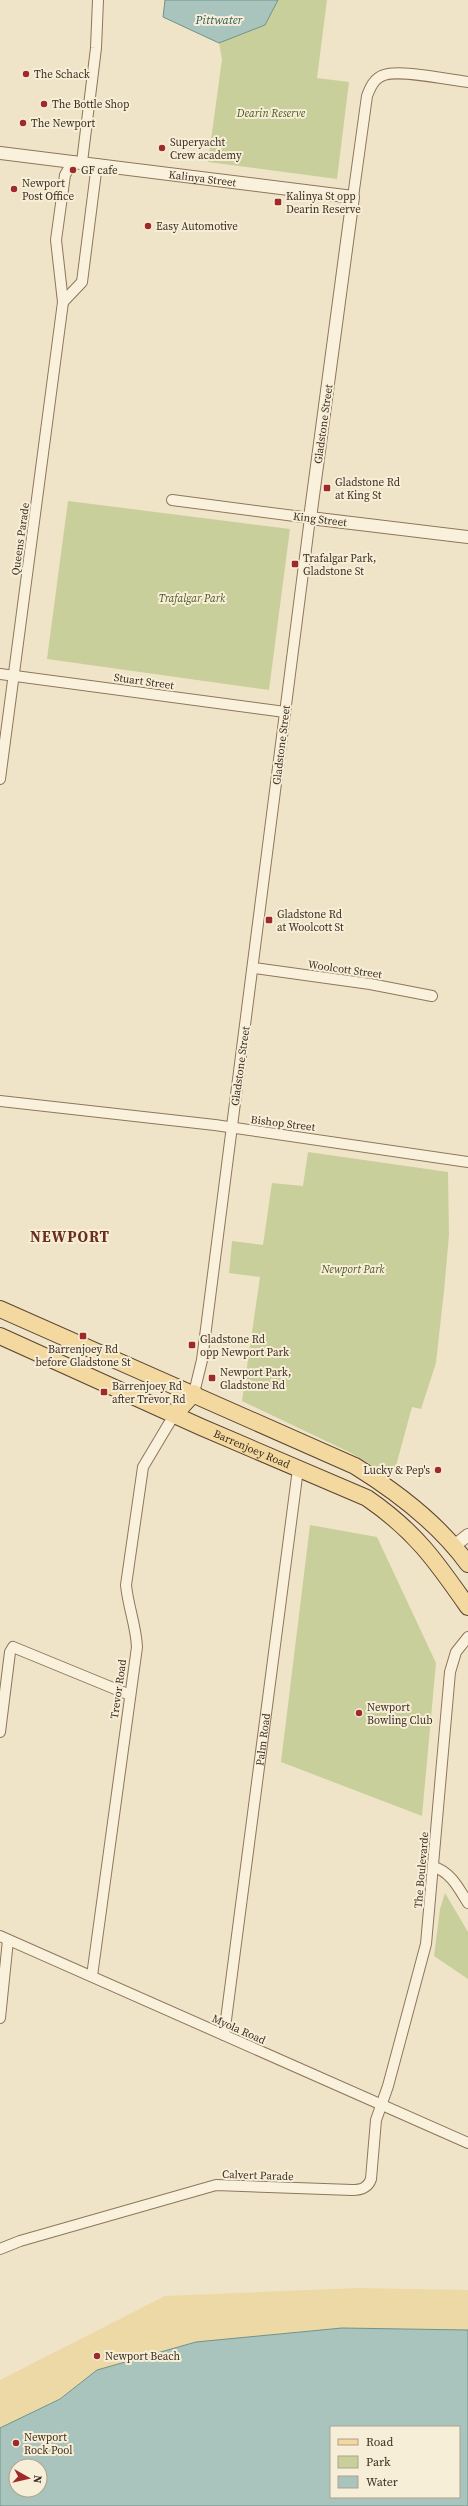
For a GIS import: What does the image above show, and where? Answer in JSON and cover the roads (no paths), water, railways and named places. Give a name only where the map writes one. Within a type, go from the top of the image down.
[{"type":"main road","points":[[0,1309],[194,1393],[307,1446],[355,1466],[405,1500],[454,1546],[468,1564]]},
{"type":"main road","name":"Barrenjoey Road","points":[[0,1336],[174,1415],[367,1498],[409,1529],[436,1560],[468,1607]]},
{"type":"main road","points":[[174,1415],[194,1393]]},
{"type":"main road","name":"Palm Road","points":[[298,1469],[307,1446]]},
{"type":"main road","points":[[436,1560],[454,1546]]},
{"type":"street","name":"Queens Parade","points":[[0,779],[63,302],[56,240],[65,175],[77,162],[96,48],[98,0]]},
{"type":"street","name":"Gladstone Street","points":[[194,1393],[202,1360],[231,1129],[254,968],[310,518],[367,96],[373,83],[383,75],[398,73],[468,82]]},
{"type":"street","name":"Kalinya Street","points":[[0,153],[51,158],[353,197]]},
{"type":"street","points":[[63,302],[82,282],[97,164]]},
{"type":"street","name":"King Street","points":[[172,500],[468,537]]},
{"type":"street","name":"Stuart Street","points":[[0,674],[285,712]]},
{"type":"street","name":"Woolcott Street","points":[[254,968],[370,984],[432,996]]},
{"type":"street","name":"Bishop Street","points":[[0,1101],[231,1129],[468,1162]]},
{"type":"street","name":"Trevor Road","points":[[92,1976],[136,1640],[128,1605],[126,1585],[143,1467],[174,1415]]},
{"type":"street","name":"Palm Road","points":[[224,2036],[298,1469]]},
{"type":"street","points":[[454,1546],[468,1535]]},
{"type":"street","name":"The Boulevarde","points":[[381,2104],[426,1944],[434,1867],[450,1672],[456,1652],[468,1637]]},
{"type":"street","points":[[0,1732],[10,1652],[13,1648],[130,1695]]},
{"type":"street","points":[[434,1867],[441,1869],[455,1881],[468,1903]]},
{"type":"street","points":[[0,2018],[4,1938]]},
{"type":"street","name":"Myola Road","points":[[4,1938],[468,2143]]},
{"type":"street","name":"Calvert Parade","points":[[0,2249],[20,2241],[216,2185],[363,2189],[371,2179],[376,2120],[381,2104]]},
{"type":"water","name":"Pittwater","points":[[165,0],[278,0],[265,25],[219,43],[163,17]]},
{"type":"water","points":[[342,2328],[468,2330],[468,2506],[0,2506],[0,2428],[60,2399],[97,2370],[196,2342]]},
{"type":"place","name":"The Schack","points":[[26,74]]},
{"type":"place","name":"The Bottle Shop","points":[[44,104]]},
{"type":"place","name":"The Newport","points":[[23,123]]},
{"type":"place","name":"Superyacht Crew academy","points":[[162,148]]},
{"type":"place","name":"GF cafe","points":[[73,170]]},
{"type":"place","name":"Newport Post Office","points":[[14,189]]},
{"type":"place","name":"Kalinya St opp Dearin Reserve","points":[[278,202]]},
{"type":"place","name":"Easy Automotive","points":[[148,226]]},
{"type":"place","name":"Gladstone Rd at King St","points":[[327,488]]},
{"type":"place","name":"Trafalgar Park, Gladstone St","points":[[295,564]]},
{"type":"place","name":"Gladstone Rd at Woolcott St","points":[[269,920]]},
{"type":"place","name":"Barrenjoey Rd before Gladstone St","points":[[83,1336]]},
{"type":"place","name":"Gladstone Rd opp Newport Park","points":[[192,1345]]},
{"type":"place","name":"Newport Park, Gladstone Rd","points":[[212,1378]]},
{"type":"place","name":"Barrenjoey Rd after Trevor Rd","points":[[104,1392]]},
{"type":"place","name":"Lucky & Pep's","points":[[438,1470]]},
{"type":"place","name":"Newport Bowling Club","points":[[359,1713]]},
{"type":"place","name":"Newport Beach","points":[[97,2356]]},
{"type":"place","name":"Newport Rock Pool","points":[[16,2443]]},
{"type":"district","name":"NEWPORT","points":[[70,1237]]},
{"type":"park label","name":"Dearin Reserve","points":[[271,113]]},
{"type":"park label","name":"Trafalgar Park","points":[[192,598]]},
{"type":"park label","name":"Newport Park","points":[[353,1269]]}]
